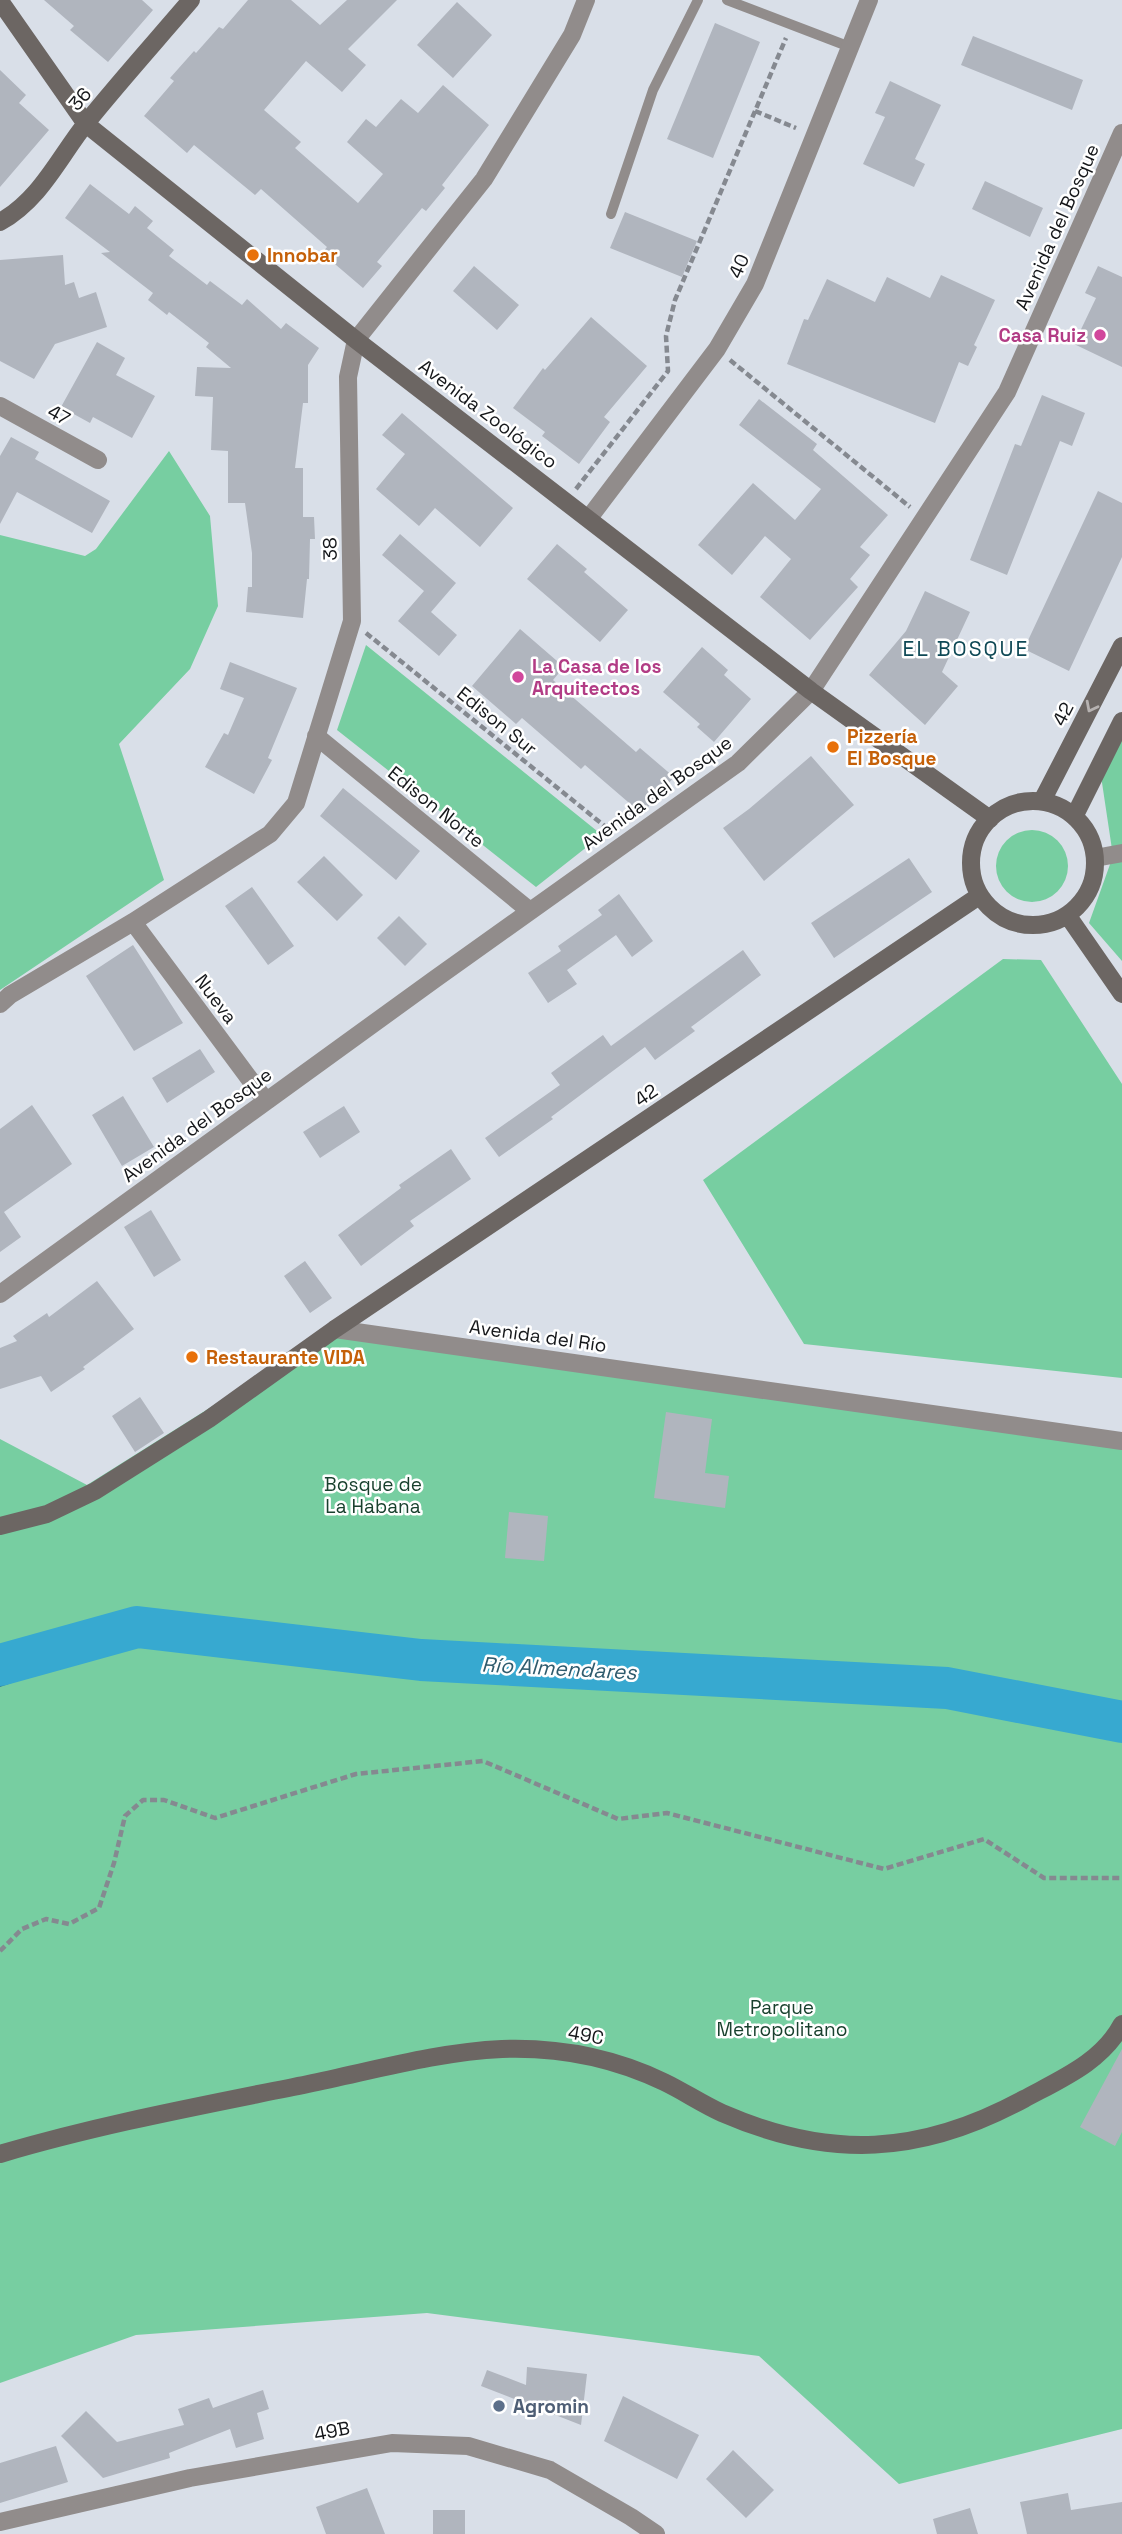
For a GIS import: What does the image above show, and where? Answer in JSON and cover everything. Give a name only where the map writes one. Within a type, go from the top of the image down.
[{"type":"street","name":"36","points":[[0,222],[15,213],[40,189],[86,124],[191,0]]},
{"type":"street","name":"38","points":[[0,1004],[32,981],[132,922],[270,834],[296,803],[352,621],[348,377],[356,340],[484,179],[572,35],[586,0]]},
{"type":"street","name":"40","points":[[589,518],[717,349],[755,284],[869,0]]},
{"type":"street","name":"Avenida Zoológico","points":[[0,1],[86,124],[356,340],[811,691],[989,819]]},
{"type":"street","name":"Avenida del Bosque","points":[[0,1294],[738,763],[811,691],[1007,392],[1122,133]]},
{"type":"street","name":"47","points":[[0,406],[98,460]]},
{"type":"street","name":"42","points":[[1042,801],[1122,646]]},
{"type":"street","points":[[1074,815],[1122,721]]},
{"type":"street","name":"Edison Norte","points":[[316,736],[530,911]]},
{"type":"street","points":[[1042,801],[1060,806],[1074,815],[1091,842],[1095,858],[1089,891],[1080,905],[1068,916],[1050,924],[1029,926],[1009,922],[992,911],[979,895],[972,877],[971,857],[974,841],[989,819],[1002,809],[1020,803],[1042,801]]},
{"type":"street","points":[[1095,858],[1122,853]]},
{"type":"street","name":"42","points":[[335,1329],[979,895]]},
{"type":"street","points":[[1068,916],[1122,994]]},
{"type":"street","name":"Nueva","points":[[132,922],[266,1101]]},
{"type":"street","points":[[0,1526],[47,1514],[96,1491],[209,1419],[335,1329]]},
{"type":"street","name":"Avenida del Río","points":[[335,1329],[1122,1441]]},
{"type":"street","name":"49C","points":[[0,2154],[141,2118],[419,2061],[501,2049],[584,2053],[624,2065],[664,2082],[720,2112],[795,2138],[869,2145],[908,2143],[950,2132],[999,2113],[1056,2082],[1093,2059],[1109,2043],[1122,2024]]},
{"type":"street","name":"49B","points":[[0,2522],[190,2478],[392,2443],[468,2446],[550,2470],[656,2534]]},
{"type":"lane","points":[[611,214],[653,90],[698,0]]},
{"type":"lane","points":[[727,0],[850,47]]},
{"type":"path","points":[[567,501],[668,371],[666,336],[675,300],[792,24]]},
{"type":"path","points":[[755,111],[814,136]]},
{"type":"path","points":[[717,349],[924,518]]},
{"type":"path","name":"Edison Sur","points":[[352,621],[625,843]]},
{"type":"path","points":[[0,1951],[22,1929],[46,1920],[69,1924],[99,1908],[114,1863],[125,1816],[143,1800],[164,1800],[215,1818],[356,1774],[483,1761],[618,1819],[667,1814],[884,1869],[984,1839],[1044,1878],[1122,1878]]},
{"type":"green space","points":[[169,451],[210,516],[218,606],[190,669],[119,744],[164,880],[0,990],[0,535],[85,556],[96,549]]},
{"type":"green space","points":[[366,645],[602,835],[536,887],[337,730]]},
{"type":"green space","points":[[1122,735],[1122,961],[1089,923],[1113,856],[1101,776]]},
{"type":"green space","points":[[1039,830],[1058,840],[1066,852],[1066,880],[1058,892],[1046,900],[1025,902],[1006,892],[998,880],[996,859],[1006,840],[1018,832]]},
{"type":"green space","points":[[1003,959],[1041,960],[1122,1084],[1122,1378],[804,1344],[703,1180]]},
{"type":"green space","name":"Parque Metropolitano","points":[[335,1329],[1122,1443],[1122,2429],[899,2484],[759,2356],[427,2313],[136,2335],[0,2383],[0,1686],[135,1627],[67,1632],[0,1648],[0,1439],[87,1485]]},
{"type":"water","points":[[137,1627],[83,1657],[0,1686],[0,1648],[68,1633]]},
{"type":"building","points":[[44,0],[142,0],[153,10],[108,62],[70,30],[74,26]]},
{"type":"building","points":[[248,0],[291,0],[320,25],[347,0],[397,0],[348,49],[366,65],[342,92],[306,61],[264,110],[301,142],[295,148],[358,203],[383,174],[347,142],[366,119],[376,127],[401,99],[418,113],[443,85],[489,125],[442,185],[445,188],[426,211],[422,208],[377,262],[382,266],[363,288],[322,253],[327,247],[261,189],[255,195],[194,145],[187,153],[144,116],[174,81],[170,78],[194,51],[196,53],[219,27],[223,29]]},
{"type":"building","points":[[457,2],[492,35],[453,78],[417,45]]},
{"type":"building","points":[[715,23],[760,42],[713,158],[667,139]]},
{"type":"building","points":[[973,36],[1083,80],[1072,110],[961,65]]},
{"type":"building","points":[[0,70],[26,95],[19,103],[49,130],[0,187]]},
{"type":"building","points":[[890,81],[941,105],[915,159],[925,164],[914,187],[863,164],[885,117],[875,113]]},
{"type":"building","points":[[985,181],[1043,208],[1030,237],[972,209]]},
{"type":"building","points":[[90,184],[129,214],[135,206],[153,221],[147,228],[174,250],[169,256],[207,285],[210,281],[242,305],[247,299],[281,329],[286,323],[319,348],[308,365],[308,403],[303,403],[295,468],[303,468],[303,517],[314,517],[315,539],[310,539],[309,579],[303,618],[246,612],[248,587],[252,587],[252,553],[245,503],[228,503],[228,451],[211,450],[213,397],[195,396],[197,367],[231,368],[206,347],[209,343],[169,312],[167,315],[148,300],[153,293],[101,253],[110,252],[65,218]]},
{"type":"building","points":[[625,212],[697,241],[682,277],[610,248]]},
{"type":"building","points":[[63,255],[65,285],[74,282],[79,298],[96,292],[107,327],[55,344],[34,379],[0,361],[0,260]]},
{"type":"building","points":[[474,266],[519,305],[497,330],[453,291]]},
{"type":"building","points":[[1098,266],[1122,277],[1122,367],[1074,344],[1096,298],[1085,293]]},
{"type":"building","points":[[941,275],[995,300],[974,345],[977,347],[968,366],[959,362],[935,423],[787,364],[804,319],[808,320],[827,279],[875,302],[887,277],[930,298]]},
{"type":"building","points":[[591,317],[647,366],[604,417],[610,422],[579,464],[542,436],[545,432],[513,408],[543,368],[545,370]]},
{"type":"building","points":[[97,342],[125,358],[116,375],[155,396],[132,438],[93,417],[90,423],[61,407]]},
{"type":"building","points":[[1042,395],[1085,413],[1072,446],[1060,441],[1007,575],[970,560],[1015,444],[1021,446]]},
{"type":"building","points":[[759,399],[817,444],[813,450],[888,515],[860,547],[870,555],[850,579],[858,587],[810,640],[760,597],[791,559],[765,536],[732,575],[698,545],[753,483],[795,520],[821,489],[739,425]]},
{"type":"building","points":[[402,413],[513,508],[480,547],[435,508],[419,526],[376,489],[405,454],[382,435]]},
{"type":"building","points":[[11,437],[39,452],[35,459],[110,501],[92,533],[17,492],[0,524],[0,456]]},
{"type":"building","points":[[1098,491],[1122,503],[1122,557],[1069,671],[1024,649]]},
{"type":"building","points":[[400,534],[456,583],[431,612],[457,635],[439,656],[398,621],[424,591],[382,555]]},
{"type":"building","points":[[557,544],[587,569],[584,572],[628,610],[600,642],[527,579]]},
{"type":"building","points":[[925,591],[970,612],[942,672],[958,686],[925,725],[869,675],[906,631]]},
{"type":"building","points":[[520,629],[564,667],[553,680],[636,752],[640,748],[674,777],[642,814],[585,765],[581,769],[522,718],[516,724],[472,686]]},
{"type":"building","points":[[702,647],[728,670],[724,675],[751,699],[714,742],[697,727],[700,724],[663,692]]},
{"type":"building","points":[[230,662],[297,688],[268,758],[272,760],[254,794],[205,767],[224,733],[228,735],[244,698],[220,689]]},
{"type":"building","points":[[811,756],[854,805],[764,881],[723,828]]},
{"type":"building","points":[[343,788],[420,851],[396,880],[320,816]]},
{"type":"building","points":[[324,856],[363,895],[337,921],[297,882]]},
{"type":"building","points":[[909,858],[932,892],[834,958],[811,923]]},
{"type":"building","points":[[252,887],[294,946],[268,965],[225,906]]},
{"type":"building","points":[[619,894],[653,941],[632,957],[616,935],[567,970],[577,984],[548,1003],[528,973],[561,951],[558,946],[602,915],[598,910]]},
{"type":"building","points":[[399,916],[427,944],[405,966],[377,938]]},
{"type":"building","points":[[133,945],[183,1023],[134,1051],[86,976]]},
{"type":"building","points":[[743,950],[761,975],[691,1027],[695,1031],[655,1060],[645,1047],[551,1117],[553,1119],[499,1157],[485,1138],[560,1085],[551,1073],[603,1035],[611,1046]]},
{"type":"building","points":[[200,1049],[215,1072],[167,1103],[152,1078]]},
{"type":"building","points":[[123,1096],[154,1147],[122,1166],[92,1115]]},
{"type":"building","points":[[32,1105],[72,1164],[4,1212],[21,1237],[0,1252],[0,1129]]},
{"type":"building","points":[[344,1106],[360,1132],[320,1158],[303,1132]]},
{"type":"building","points":[[451,1149],[471,1179],[410,1221],[414,1226],[361,1266],[338,1235],[401,1188],[399,1185]]},
{"type":"building","points":[[151,1210],[181,1260],[154,1277],[124,1227]]},
{"type":"building","points":[[305,1261],[332,1298],[310,1313],[284,1276]]},
{"type":"building","points":[[97,1281],[134,1329],[83,1367],[85,1369],[51,1392],[41,1376],[0,1389],[0,1348],[17,1341],[13,1336],[47,1313],[49,1317]]},
{"type":"building","points":[[140,1397],[164,1433],[135,1452],[112,1416]]},
{"type":"building","points":[[666,1412],[712,1419],[705,1473],[729,1476],[725,1508],[654,1498]]},
{"type":"building","points":[[509,1512],[548,1516],[544,1561],[505,1558]]},
{"type":"building","points":[[1122,2049],[1122,2132],[1115,2146],[1080,2127]]},
{"type":"building","points":[[527,2367],[587,2374],[581,2425],[481,2386],[487,2370],[526,2385]]},
{"type":"building","points":[[263,2390],[269,2409],[257,2413],[264,2439],[236,2448],[230,2429],[169,2453],[170,2458],[103,2478],[61,2436],[86,2411],[117,2442],[184,2425],[178,2409],[209,2398],[213,2408]]},
{"type":"building","points":[[623,2396],[699,2435],[677,2479],[604,2441]]},
{"type":"building","points":[[56,2446],[68,2482],[0,2503],[0,2463]]},
{"type":"building","points":[[733,2450],[774,2490],[746,2518],[706,2479]]},
{"type":"building","points":[[367,2488],[385,2534],[326,2534],[316,2507]]},
{"type":"building","points":[[1068,2493],[1071,2510],[1122,2502],[1122,2534],[1027,2534],[1020,2502]]},
{"type":"building","points":[[970,2508],[978,2534],[937,2534],[933,2519]]},
{"type":"building","points":[[433,2510],[465,2510],[465,2534],[433,2534]]},
{"type":"waterway","name":"Río Almendares","points":[[0,1665],[137,1627],[421,1660],[947,1688],[1122,1722]]},
{"type":"place","name":"Innobar","points":[[253,255]]},
{"type":"place","name":"Casa Ruiz","points":[[1100,335]]},
{"type":"place","name":"La Casa de los Arquitectos","points":[[518,677]]},
{"type":"place","name":"Pizzería El Bosque","points":[[833,747]]},
{"type":"place","name":"Restaurante VIDA","points":[[192,1357]]},
{"type":"place","name":"Agromin","points":[[499,2406]]},
{"type":"district","name":"EL BOSQUE","points":[[966,648]]},
{"type":"park label","name":"Bosque de La Habana","points":[[373,1495]]}]
